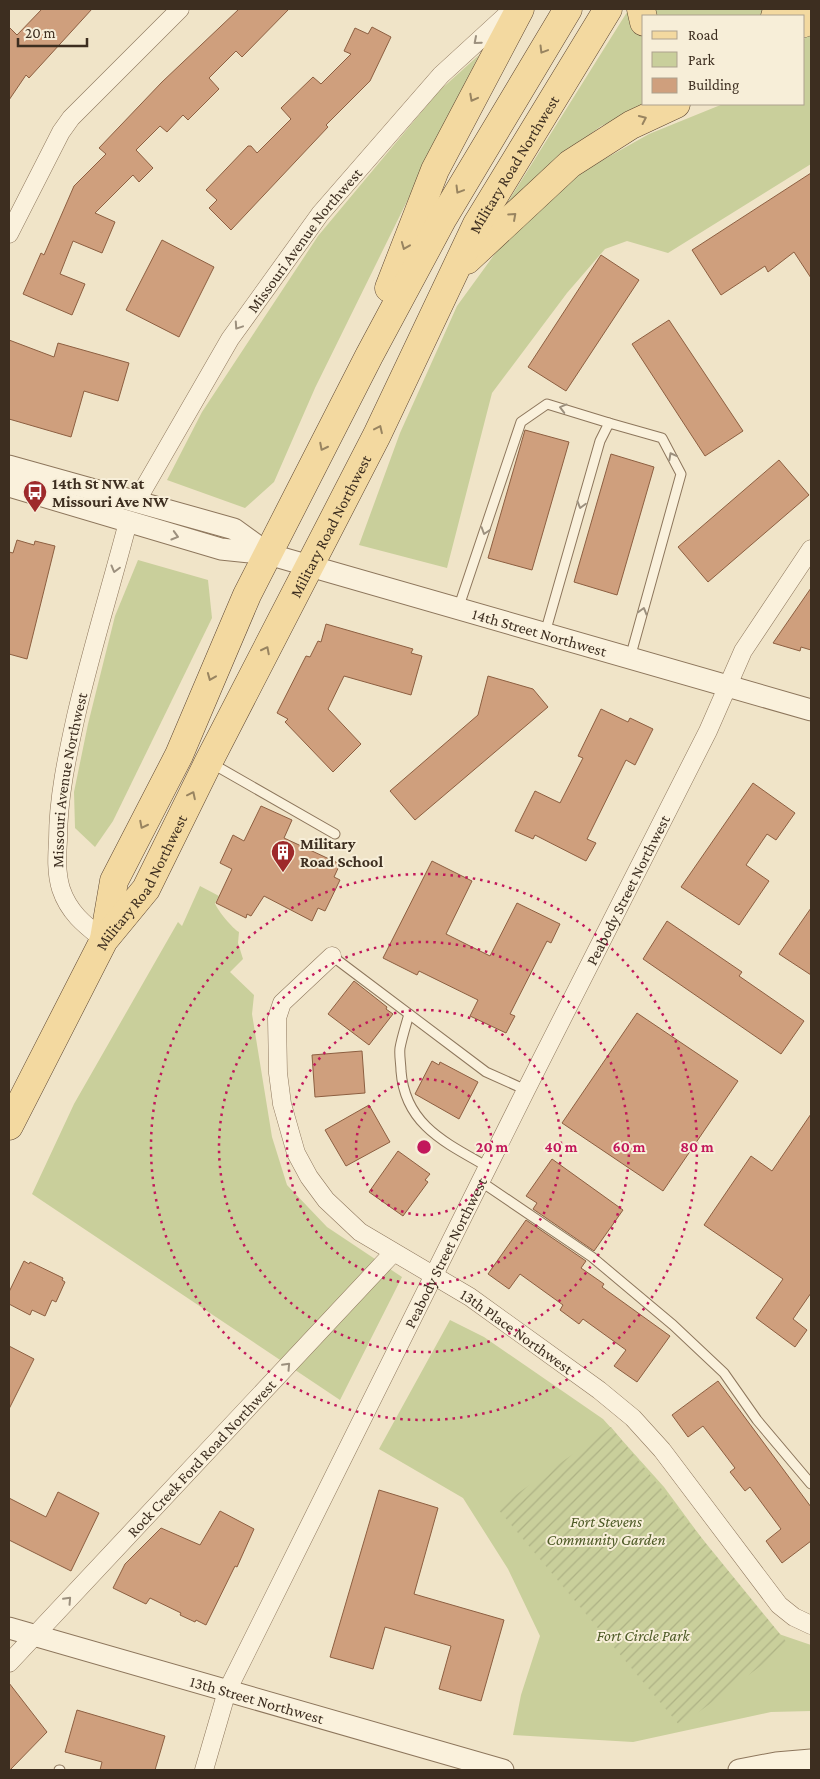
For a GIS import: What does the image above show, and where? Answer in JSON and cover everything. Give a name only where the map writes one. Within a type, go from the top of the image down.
[{"type":"main road","points":[[336,420],[435,170],[520,9]]},
{"type":"main road","name":"Military Road Northwest","points":[[104,940],[114,881],[179,755],[220,654],[268,554],[336,420],[443,218],[568,9]]},
{"type":"main road","name":"Military Road Northwest","points":[[104,940],[146,889],[209,761],[377,434],[477,224],[608,9]]},
{"type":"main road","points":[[445,290],[473,252],[570,164],[631,125],[674,105]]},
{"type":"main road","points":[[9,1126],[104,940]]},
{"type":"street","points":[[9,234],[61,132],[71,118],[180,9]]},
{"type":"street","name":"Missouri Avenue Northwest","points":[[136,502],[230,339],[320,214],[441,75],[513,9]]},
{"type":"street","name":"14th Street Northwest","points":[[9,466],[234,529],[268,554]]},
{"type":"street","name":"14th Street Northwest","points":[[9,486],[221,549],[268,554],[811,710]]},
{"type":"street","name":"Missouri Avenue Northwest","points":[[104,940],[80,921],[72,911],[61,889],[57,859],[58,816],[66,763],[80,697],[128,522]]},
{"type":"street","points":[[727,686],[749,640],[811,549]]},
{"type":"street","name":"Peabody Street Northwest","points":[[204,1770],[227,1691],[526,1090],[708,731],[727,686]]},
{"type":"street","name":"13th Place Northwest","points":[[332,956],[282,1004],[277,1018],[278,1073],[282,1104],[296,1153],[309,1178],[343,1218],[360,1232],[478,1302],[599,1390],[633,1418],[662,1450],[779,1605],[794,1617],[811,1625]]},
{"type":"street","name":"Rock Creek Ford Road Northwest","points":[[9,1663],[393,1253]]},
{"type":"street","name":"13th Street Northwest","points":[[9,1628],[227,1691],[463,1764],[504,1770]]},
{"type":"street","points":[[739,1770],[781,1762],[811,1760]]},
{"type":"lane","points":[[458,608],[521,422],[547,404],[662,438],[681,474],[630,658]]},
{"type":"lane","points":[[545,633],[600,441],[609,423]]},
{"type":"lane","points":[[209,761],[335,834]]},
{"type":"lane","points":[[332,956],[486,1072],[526,1090]]},
{"type":"lane","points":[[409,1014],[400,1050],[402,1084],[407,1102],[420,1122],[592,1257],[673,1325],[724,1373],[757,1420],[811,1484]]},
{"type":"green space","points":[[629,9],[799,9],[793,15],[642,15],[642,105],[652,105],[601,126],[555,161],[506,205]]},
{"type":"green space","points":[[811,31],[811,164],[668,253],[627,241],[605,249],[567,293],[492,393],[447,568],[359,545],[400,433],[457,306],[518,222],[585,170],[649,134],[721,105],[805,105],[805,38]]},
{"type":"green space","points":[[479,55],[315,388],[274,482],[245,508],[167,480],[202,412],[318,236],[439,91]]},
{"type":"green space","points":[[138,560],[208,580],[212,618],[113,821],[95,847],[75,828],[74,792],[88,724],[115,616]]},
{"type":"green space","points":[[200,886],[219,896],[215,903],[216,906],[229,923],[239,932],[238,943],[243,959],[230,972],[254,995],[252,1014],[272,1137],[287,1185],[327,1227],[402,1277],[340,1400],[32,1194],[74,1104],[178,922],[182,926]]},
{"type":"green space","name":"Fort Circle Park","points":[[450,1320],[484,1337],[603,1419],[664,1487],[770,1631],[811,1645],[811,1711],[771,1712],[633,1742],[513,1735],[521,1695],[540,1636],[508,1569],[463,1498],[379,1449]]},
{"type":"green space","name":"Fort Stevens Community Garden","points":[[611,1427],[789,1645],[680,1726],[497,1508]]},
{"type":"building","points":[[42,9],[92,9],[29,78],[26,75],[9,100],[9,27],[17,35]]},
{"type":"building","points":[[239,9],[289,9],[242,57],[236,51],[209,78],[219,89],[188,120],[183,115],[167,132],[160,126],[136,150],[153,168],[139,182],[133,175],[95,213],[115,222],[102,253],[73,241],[60,274],[85,284],[72,315],[23,294],[41,253],[44,255],[74,186],[106,154],[99,148],[162,82]]},
{"type":"building","points":[[372,27],[391,37],[370,81],[326,125],[328,127],[231,230],[209,208],[217,200],[206,190],[248,146],[251,146],[257,153],[291,119],[281,108],[313,77],[321,84],[351,54],[344,51],[355,28],[368,34]]},
{"type":"building","points":[[811,173],[811,278],[794,252],[768,272],[765,266],[721,295],[692,250]]},
{"type":"building","points":[[162,240],[214,267],[179,337],[126,310]]},
{"type":"building","points":[[601,255],[639,280],[566,391],[528,367]]},
{"type":"building","points":[[669,320],[743,431],[705,456],[632,344]]},
{"type":"building","points":[[9,340],[54,357],[58,343],[129,363],[118,401],[84,391],[71,437],[9,419]]},
{"type":"building","points":[[525,430],[569,442],[532,570],[488,558]]},
{"type":"building","points":[[611,454],[654,467],[617,595],[574,582]]},
{"type":"building","points":[[779,460],[809,495],[708,582],[678,547]]},
{"type":"building","points":[[17,540],[34,545],[35,541],[55,546],[27,659],[9,654],[9,552],[13,553]]},
{"type":"building","points":[[811,588],[811,650],[801,647],[800,651],[773,643]]},
{"type":"building","points":[[326,624],[413,649],[411,653],[422,656],[411,695],[344,676],[328,709],[361,744],[333,772],[285,722],[288,719],[277,713],[306,656],[310,657],[318,641],[321,642]]},
{"type":"building","points":[[488,676],[533,689],[548,707],[415,820],[390,791],[478,715]]},
{"type":"building","points":[[601,709],[628,722],[630,718],[653,729],[635,765],[626,760],[587,839],[596,843],[586,861],[535,835],[533,839],[515,831],[535,791],[560,803],[583,758],[578,756]]},
{"type":"building","points":[[753,783],[795,813],[776,840],[767,834],[746,865],[769,881],[739,925],[681,887]]},
{"type":"building","name":"Military Road School","points":[[261,806],[292,820],[284,838],[340,864],[334,877],[340,880],[325,911],[318,908],[312,921],[264,896],[251,916],[247,914],[246,918],[216,903],[232,869],[220,863],[233,835],[244,841]]},
{"type":"building","points":[[432,861],[472,881],[446,934],[490,956],[517,903],[560,924],[551,943],[547,941],[510,1014],[515,1016],[506,1033],[470,1016],[478,1000],[419,971],[417,975],[383,958]]},
{"type":"building","points":[[811,908],[811,975],[779,954]]},
{"type":"building","points":[[667,921],[742,972],[739,976],[804,1021],[781,1054],[643,959]]},
{"type":"building","points":[[354,981],[393,1014],[369,1045],[328,1014]]},
{"type":"building","points":[[637,1013],[738,1081],[663,1191],[562,1123]]},
{"type":"building","points":[[362,1051],[365,1093],[315,1097],[312,1055]]},
{"type":"building","points":[[432,1061],[439,1065],[440,1062],[478,1082],[459,1119],[415,1094]]},
{"type":"building","points":[[369,1105],[390,1142],[346,1166],[325,1130]]},
{"type":"building","points":[[811,1114],[811,1293],[793,1319],[807,1330],[795,1347],[756,1318],[783,1279],[704,1225],[751,1156],[772,1171]]},
{"type":"building","points":[[398,1151],[430,1174],[425,1180],[428,1182],[403,1216],[369,1192]]},
{"type":"building","points":[[552,1159],[623,1210],[594,1251],[533,1209],[537,1203],[526,1196]]},
{"type":"building","points":[[526,1220],[586,1261],[581,1268],[604,1284],[602,1287],[670,1336],[637,1382],[614,1366],[626,1350],[583,1319],[579,1324],[560,1310],[563,1305],[520,1274],[509,1289],[488,1274]]},
{"type":"building","points":[[24,1261],[63,1278],[62,1280],[65,1282],[56,1302],[52,1300],[45,1316],[32,1310],[30,1315],[9,1304],[9,1292]]},
{"type":"building","points":[[9,1346],[34,1359],[9,1409]]},
{"type":"building","points":[[718,1381],[811,1507],[811,1541],[782,1563],[766,1541],[781,1529],[750,1487],[745,1491],[730,1472],[735,1468],[703,1426],[688,1437],[672,1415]]},
{"type":"building","points":[[379,1490],[438,1508],[414,1594],[504,1620],[481,1701],[439,1689],[451,1646],[385,1627],[373,1669],[330,1657]]},
{"type":"building","points":[[58,1492],[99,1513],[71,1571],[9,1540],[9,1498],[46,1517]]},
{"type":"building","points":[[220,1511],[254,1529],[237,1567],[235,1566],[206,1625],[180,1615],[181,1613],[150,1598],[146,1604],[113,1588],[125,1564],[161,1528],[200,1545]]},
{"type":"building","points":[[9,1683],[47,1732],[10,1770],[9,1770]]},
{"type":"building","points":[[77,1710],[165,1736],[155,1770],[100,1770],[102,1762],[65,1752]]},
{"type":"place","name":"14th St NW at Missouri Ave NW","points":[[35,513]]},
{"type":"place","name":"Military Road School","points":[[283,873]]}]
